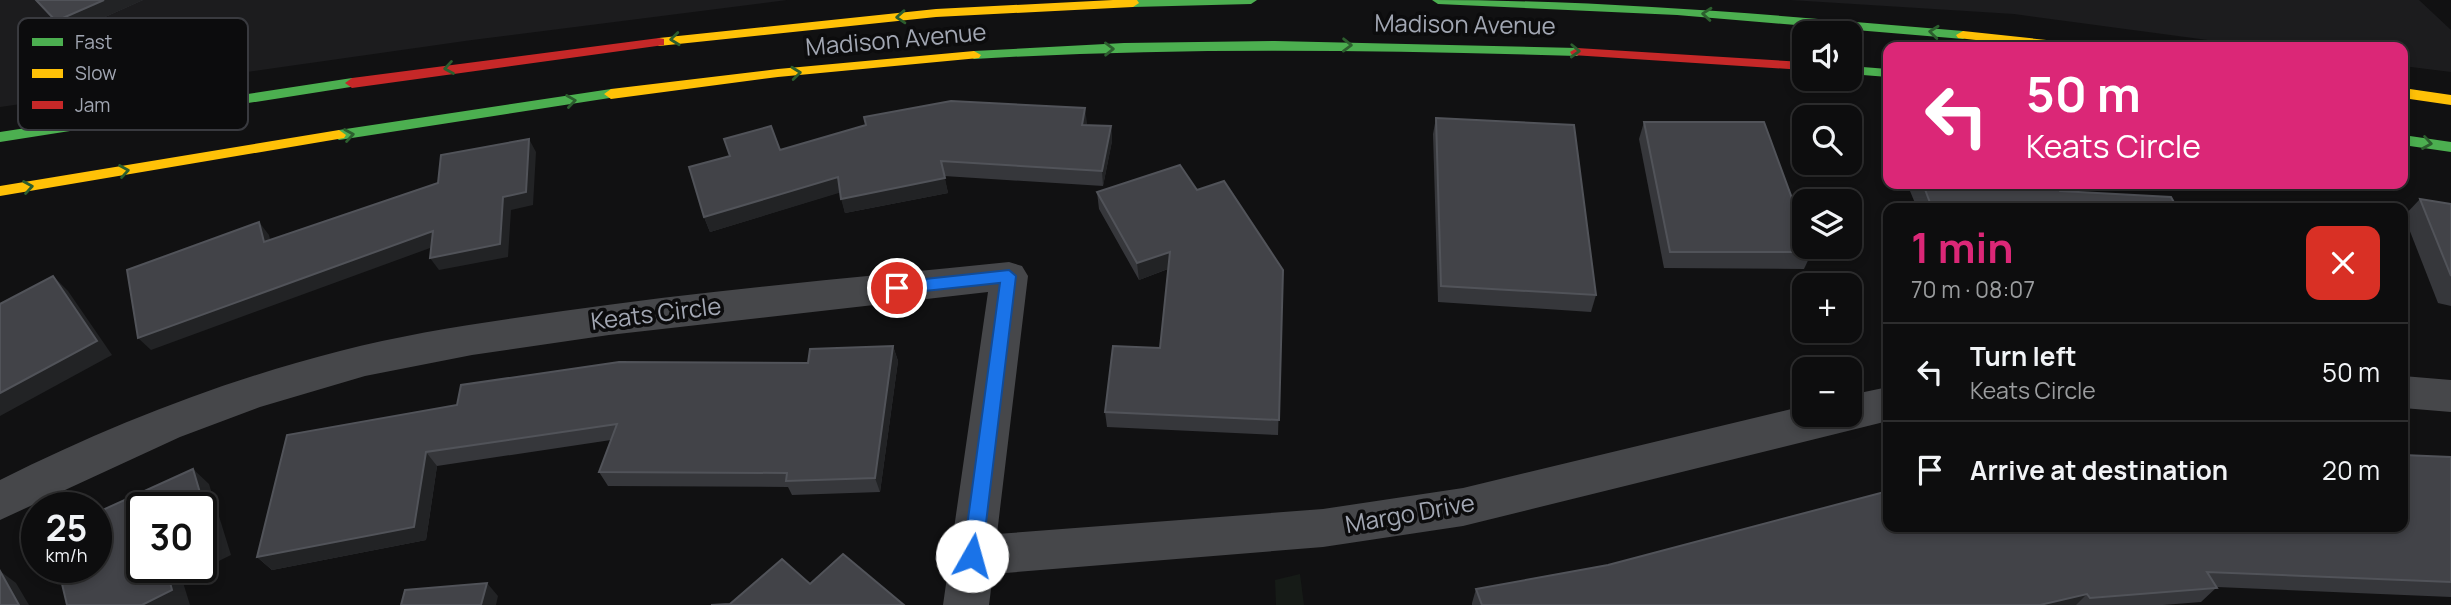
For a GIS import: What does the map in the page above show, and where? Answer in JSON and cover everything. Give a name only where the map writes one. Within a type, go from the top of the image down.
[{"type":"main road","name":"Madison Avenue","points":[[248,99],[549,53],[809,24],[1043,8],[1251,0]]},
{"type":"main road","name":"Madison Avenue","points":[[1438,0],[1583,3],[1914,29],[2030,42]]},
{"type":"main road","name":"Madison Avenue","points":[[0,191],[702,82],[1041,50],[1279,44],[1424,46],[1608,52],[1792,65]]},
{"type":"main road","points":[[1862,71],[1883,73]]},
{"type":"main road","points":[[2408,94],[2451,100]]},
{"type":"main road","name":"Madison Avenue","points":[[0,137],[46,130]]},
{"type":"main road","points":[[2408,140],[2451,147]]},
{"type":"street","name":"Keats Circle","points":[[0,501],[124,441],[212,406],[340,367],[474,339],[647,313],[1009,276],[966,605]]},
{"type":"street","points":[[2408,392],[2451,396]]},
{"type":"street","points":[[1862,409],[1883,405]]},
{"type":"street","name":"Margo Drive","points":[[972,556],[1323,528],[1463,507],[1792,426]]},
{"type":"shaded area","points":[[0,0],[787,0],[248,72],[248,18],[18,18],[18,104],[0,107]]},
{"type":"shaded area","points":[[1790,0],[2419,0],[2451,30],[2451,72],[2408,67],[2408,42],[2223,42],[2014,14]]},
{"type":"shaded area","points":[[1300,574],[1304,605],[1276,605],[1275,580]]},
{"type":"building","points":[[36,0],[104,0],[63,18],[53,18]]},
{"type":"building","points":[[951,101],[1085,108],[1082,125],[1111,126],[1102,171],[941,161],[945,178],[841,199],[838,177],[704,217],[689,167],[730,156],[724,139],[771,126],[780,150],[866,125],[864,117]]},
{"type":"building","points":[[1436,118],[1574,125],[1596,295],[1441,286]]},
{"type":"building","points":[[1644,122],[1764,122],[1792,198],[1792,252],[1670,252]]},
{"type":"building","points":[[529,139],[526,192],[503,197],[500,244],[430,258],[433,231],[138,338],[127,270],[259,222],[264,242],[438,183],[441,155]]},
{"type":"building","points":[[1180,165],[1197,190],[1224,181],[1283,270],[1279,420],[1105,412],[1113,346],[1160,348],[1170,252],[1137,263],[1097,192]]},
{"type":"building","points":[[1925,189],[2059,189],[2171,197],[2174,203],[1930,203]]},
{"type":"building","points":[[2420,199],[2451,204],[2451,276]]},
{"type":"building","points":[[53,276],[97,341],[0,393],[0,304]]},
{"type":"building","points":[[893,346],[875,478],[786,481],[787,473],[599,472],[617,424],[426,452],[414,527],[257,557],[287,435],[457,405],[461,385],[619,362],[808,363],[810,349]]},
{"type":"building","points":[[2408,455],[2451,457],[2451,582],[2207,572],[2217,588],[2090,598],[2087,594],[2040,605],[1482,605],[1476,589],[1608,565],[1883,492],[1883,532],[2408,532]]},
{"type":"building","points":[[193,469],[200,492],[142,492]]},
{"type":"building","points":[[126,499],[126,583],[170,583],[172,590],[142,605],[67,605],[62,583],[112,583],[112,506]]},
{"type":"building","points":[[843,554],[904,605],[711,605],[730,604],[782,559],[810,584]]},
{"type":"building","points":[[0,571],[19,605],[0,605]]},
{"type":"building","points":[[487,583],[481,605],[401,605],[405,590]]},
{"type":"traffic: fast","points":[[1133,3],[1251,0]]},
{"type":"traffic: fast","points":[[1438,0],[1677,11],[1963,35]]},
{"type":"traffic: fast","points":[[974,55],[1200,46],[1426,47],[1577,52]]},
{"type":"traffic: fast","points":[[1862,71],[1883,73]]},
{"type":"traffic: fast","points":[[248,99],[352,83]]},
{"type":"traffic: fast","points":[[339,135],[611,94]]},
{"type":"traffic: fast","points":[[0,137],[46,130]]},
{"type":"traffic: fast","points":[[2408,141],[2451,147]]},
{"type":"traffic: slow","points":[[659,42],[936,13],[1133,3]]},
{"type":"traffic: slow","points":[[1963,35],[2028,42]]},
{"type":"traffic: slow","points":[[611,94],[778,73],[974,55]]},
{"type":"traffic: slow","points":[[2408,94],[2451,100]]},
{"type":"traffic: slow","points":[[0,191],[339,135]]},
{"type":"traffic: jam","points":[[352,83],[659,42]]},
{"type":"traffic: jam","points":[[1577,52],[1792,65]]},
{"type":"route","points":[[897,288],[1009,276],[972,556]]}]
